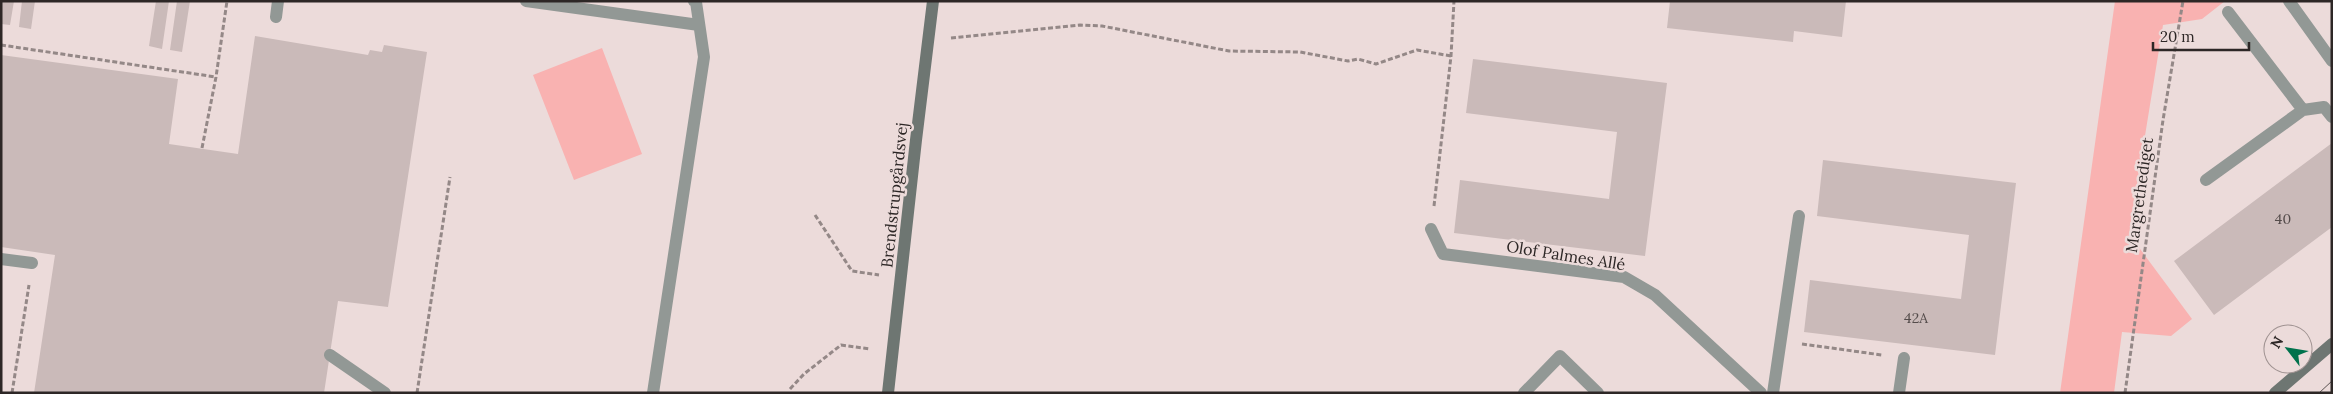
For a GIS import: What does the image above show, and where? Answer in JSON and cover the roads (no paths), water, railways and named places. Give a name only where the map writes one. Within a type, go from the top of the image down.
[{"type":"street","points":[[276,17],[278,1]]},
{"type":"street","points":[[526,1],[699,25]]},
{"type":"street","points":[[653,393],[704,56],[696,2],[694,1]]},
{"type":"street","name":"Brendstrupgårdsvej","points":[[888,393],[933,1]]},
{"type":"street","points":[[2289,1],[2332,61]]},
{"type":"street","points":[[2228,12],[2302,110]]},
{"type":"street","points":[[2206,180],[2302,110],[2324,107],[2332,117]]},
{"type":"street","points":[[1773,393],[1800,216]]},
{"type":"street","name":"Olof Palmes Allé","points":[[1431,229],[1443,254],[1624,277],[1655,295],[1761,393]]},
{"type":"street","points":[[1,259],[32,263]]},
{"type":"street","points":[[2275,393],[2332,344]]},
{"type":"street","points":[[330,355],[384,393]]},
{"type":"street","points":[[1524,393],[1560,356],[1598,393]]},
{"type":"street","points":[[1899,393],[1904,358]]},
{"type":"tram line","points":[[2319,393],[2332,381]]}]
